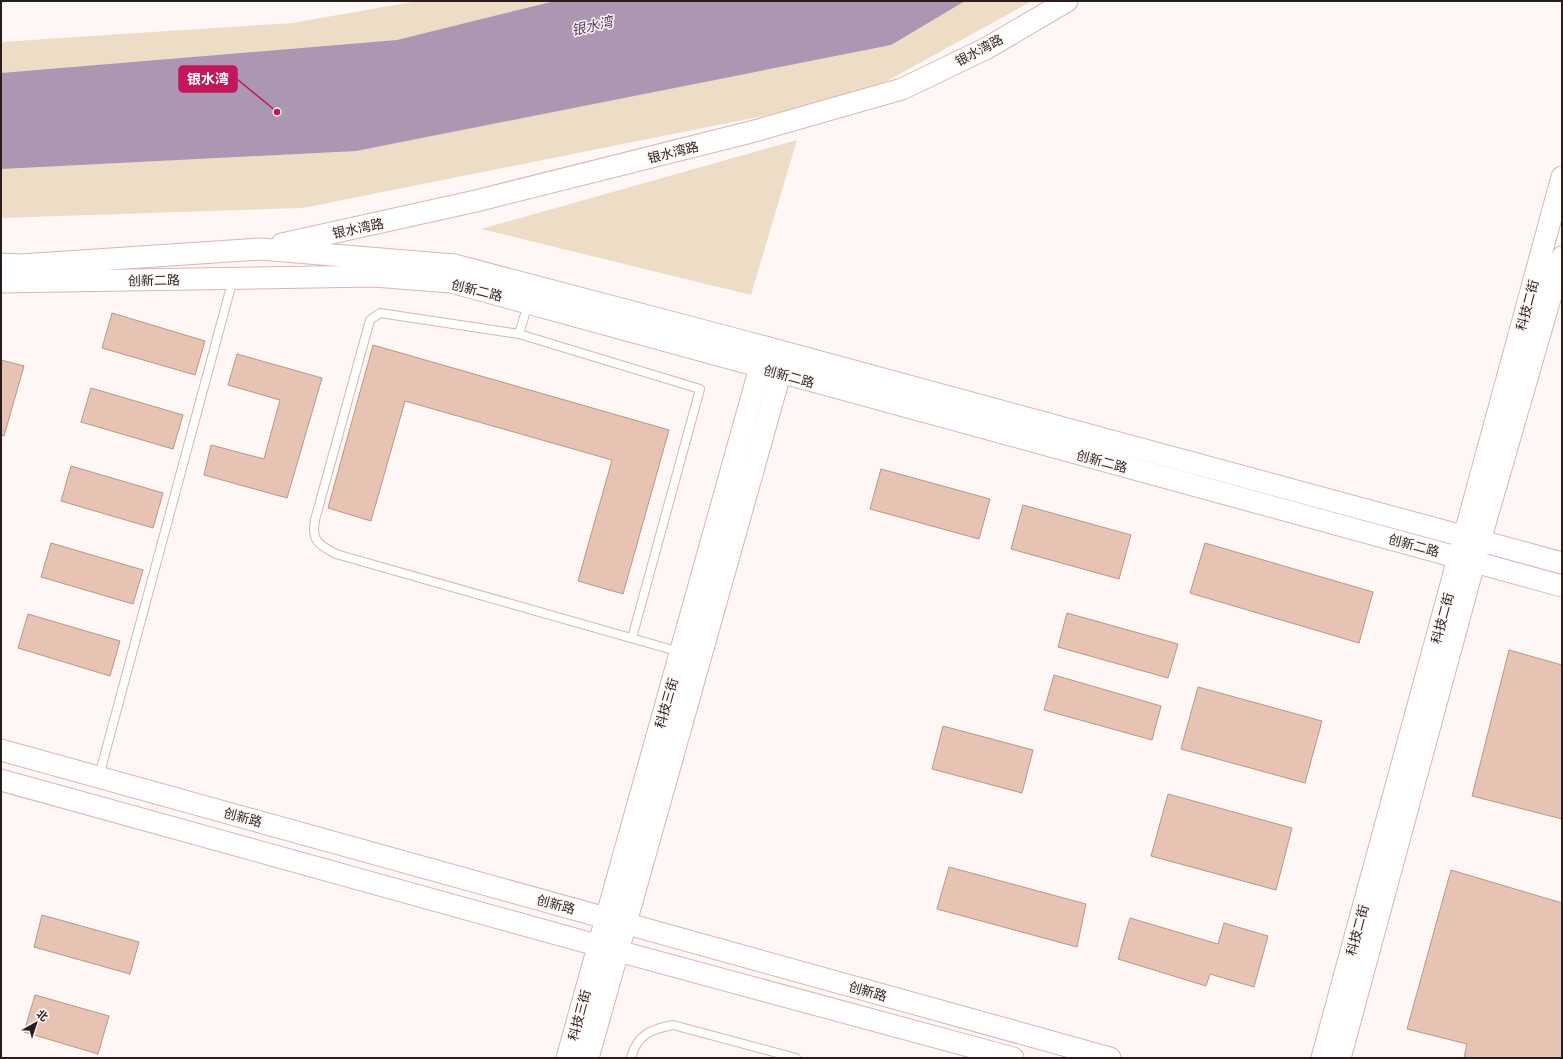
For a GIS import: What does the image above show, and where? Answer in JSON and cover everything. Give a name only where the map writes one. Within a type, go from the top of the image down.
[{"type":"street","name":"银水湾路","points":[[260,249],[484,200],[751,132],[902,89],[987,48],[1067,1]]},
{"type":"street","name":"科技二街","points":[[1340,1058],[1467,560],[1562,177]]},
{"type":"street","name":"创新二路","points":[[1,264],[21,265],[260,249],[454,266],[766,347],[1562,563]]},
{"type":"street","name":"科技二街","points":[[1472,539],[1562,257]]},
{"type":"street","name":"创新二路","points":[[1,282],[374,276],[451,282],[760,368],[1562,586]]},
{"type":"street","name":"科技三街","points":[[567,1058],[766,347]]},
{"type":"street","name":"科技三街","points":[[588,1058],[786,353]]},
{"type":"street","name":"科技二街","points":[[1322,1058],[1467,560]]},
{"type":"street","name":"创新路","points":[[1,750],[1110,1058]]},
{"type":"street","name":"创新路","points":[[1,780],[598,946],[1013,1058]]},
{"type":"lane","points":[[98,777],[234,279]]},
{"type":"lane","points":[[519,334],[528,303]]},
{"type":"lane","points":[[632,638],[700,389],[519,334],[380,313],[370,320],[315,520],[313,530],[315,540],[321,546],[336,554],[680,652]]},
{"type":"lane","points":[[631,1058],[632,1051],[641,1038],[653,1029],[674,1025],[796,1058]]},
{"type":"shaded area","points":[[418,1],[1032,1],[858,97],[303,208],[1,218],[1,42],[292,23]]},
{"type":"shaded area","points":[[797,140],[751,295],[481,229]]},
{"type":"water","name":"银水湾","points":[[555,1],[965,1],[891,45],[356,151],[1,169],[1,73],[397,40]]},
{"type":"building","points":[[112,313],[205,341],[195,375],[102,348]]},
{"type":"building","points":[[373,345],[669,430],[623,594],[578,581],[612,460],[405,401],[371,521],[328,508]]},
{"type":"building","points":[[237,354],[322,378],[287,498],[204,475],[211,445],[264,459],[280,400],[228,385]]},
{"type":"building","points":[[1,360],[24,366],[4,436],[1,435]]},
{"type":"building","points":[[91,388],[183,415],[173,449],[81,422]]},
{"type":"building","points":[[71,466],[163,493],[153,528],[61,501]]},
{"type":"building","points":[[881,469],[990,499],[979,539],[870,509]]},
{"type":"building","points":[[1023,505],[1131,535],[1119,579],[1011,549]]},
{"type":"building","points":[[51,543],[143,570],[133,604],[41,577]]},
{"type":"building","points":[[1205,543],[1373,592],[1359,643],[1190,593]]},
{"type":"building","points":[[1067,613],[1178,644],[1168,678],[1058,647]]},
{"type":"building","points":[[28,614],[120,641],[110,676],[18,648]]},
{"type":"building","points":[[1509,650],[1562,665],[1562,819],[1472,796]]},
{"type":"building","points":[[1054,675],[1161,706],[1152,740],[1044,710]]},
{"type":"building","points":[[1198,687],[1322,721],[1305,783],[1181,749]]},
{"type":"building","points":[[943,726],[1033,750],[1022,793],[932,769]]},
{"type":"building","points":[[1168,794],[1292,828],[1276,890],[1151,856]]},
{"type":"building","points":[[949,867],[1086,904],[1077,947],[937,909]]},
{"type":"building","points":[[1451,870],[1562,903],[1562,1058],[1464,1058],[1467,1044],[1407,1029]]},
{"type":"building","points":[[42,915],[139,942],[130,974],[34,947]]},
{"type":"building","points":[[1130,918],[1218,944],[1224,923],[1268,936],[1254,987],[1210,974],[1206,986],[1118,959]]},
{"type":"building","points":[[35,995],[109,1016],[98,1054],[24,1032]]},
{"type":"place","name":"银水湾","points":[[277,112]]}]
